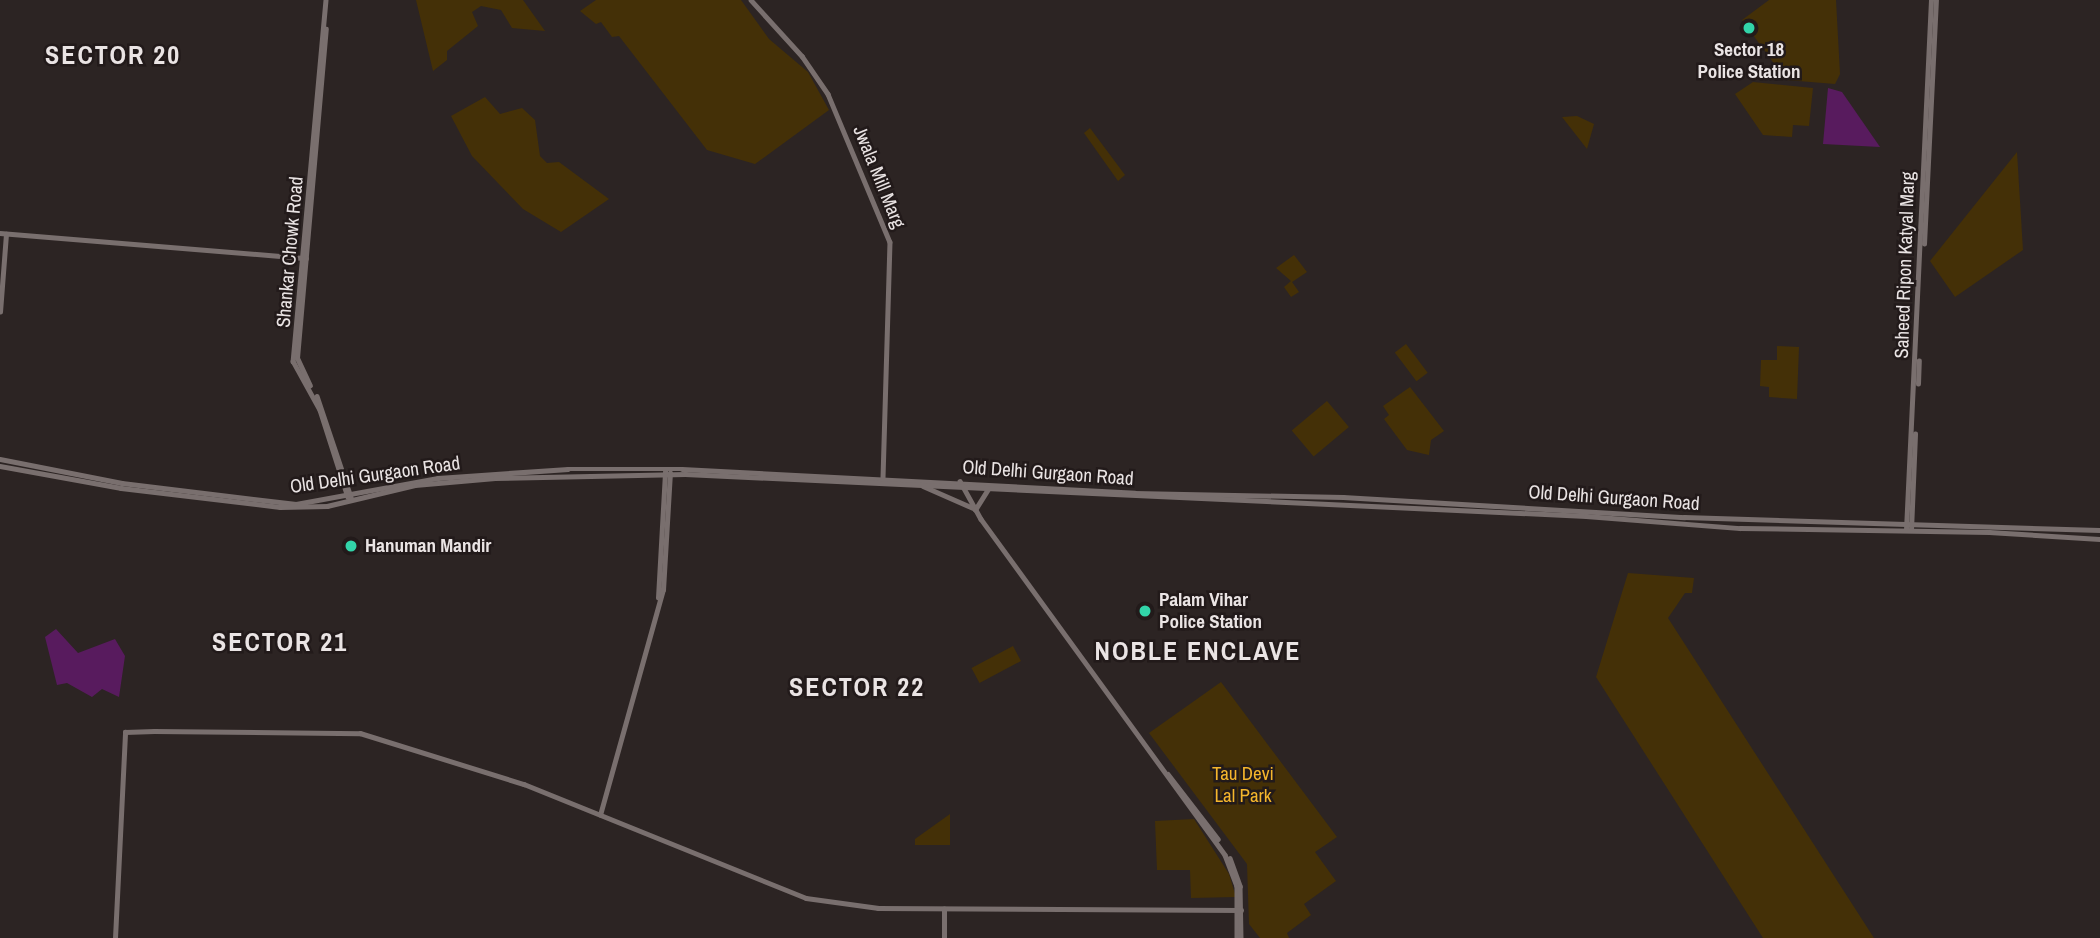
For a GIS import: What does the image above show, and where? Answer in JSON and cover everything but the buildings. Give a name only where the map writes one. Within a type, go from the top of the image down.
[{"type":"main road","name":"Shankar Chowk Road","points":[[327,0],[294,367],[320,410],[350,498]]},
{"type":"main road","name":"Jwala Mill Marg","points":[[751,0],[802,56],[828,94],[890,242],[883,478]]},
{"type":"main road","name":"Saheed Ripon Katyal Marg","points":[[1908,530],[1934,0]]},
{"type":"main road","points":[[0,312],[3,233],[305,258]]},
{"type":"main road","name":"Old Delhi Gurgaon Road","points":[[0,459],[122,483],[272,502],[309,503],[350,498]]},
{"type":"main road","name":"Old Delhi Gurgaon Road","points":[[0,466],[121,488],[280,507],[350,498],[426,482],[667,472],[883,478],[1586,516],[1740,528],[1908,530],[2100,539]]},
{"type":"main road","points":[[600,814],[658,599],[667,472]]},
{"type":"main road","name":"Old Delhi Gurgaon Road","points":[[667,472],[1684,517],[2100,530]]},
{"type":"main road","points":[[961,484],[974,509],[1233,862],[1239,910],[1239,938]]},
{"type":"main road","points":[[922,485],[974,509]]},
{"type":"main road","points":[[974,509],[989,488]]},
{"type":"main road","points":[[114,938],[125,732],[353,732],[501,776],[799,897],[878,908],[1239,910]]},
{"type":"main road","points":[[944,909],[944,938]]},
{"type":"green space","points":[[416,0],[523,0],[545,31],[512,28],[501,10],[481,6],[472,12],[478,26],[447,51],[447,60],[433,71]]},
{"type":"green space","points":[[596,0],[741,0],[769,39],[808,72],[829,110],[755,164],[707,150],[619,36],[612,37],[601,22],[596,24],[580,11]]},
{"type":"green space","points":[[1769,0],[1836,0],[1840,74],[1835,84],[1786,80],[1742,20]]},
{"type":"green space","points":[[1753,82],[1813,88],[1809,126],[1793,125],[1792,137],[1763,135],[1735,94]]},
{"type":"green space","points":[[485,97],[500,114],[522,108],[535,120],[540,156],[547,163],[559,162],[609,199],[561,232],[523,209],[472,156],[451,116]]},
{"type":"green space","points":[[1577,116],[1594,124],[1587,149],[1562,117]]},
{"type":"green space","points":[[1090,128],[1125,175],[1118,181],[1084,133]]},
{"type":"green space","points":[[2017,152],[2023,250],[1955,297],[1930,261]]},
{"type":"green space","points":[[1294,255],[1307,272],[1292,282],[1299,292],[1291,297],[1284,287],[1291,281],[1276,268]]},
{"type":"green space","points":[[1406,344],[1428,373],[1416,381],[1395,352]]},
{"type":"green space","points":[[1777,346],[1799,347],[1797,399],[1769,397],[1769,387],[1760,386],[1761,360],[1777,360]]},
{"type":"green space","points":[[1410,387],[1444,431],[1431,440],[1429,455],[1407,450],[1384,419],[1389,415],[1383,406]]},
{"type":"green space","points":[[1327,401],[1349,427],[1314,457],[1292,431]]},
{"type":"green space","points":[[1628,573],[1694,578],[1692,593],[1685,593],[1668,618],[1874,938],[1763,938],[1596,677]]},
{"type":"green space","points":[[1013,646],[1021,661],[979,683],[972,668]]},
{"type":"green space","name":"Tau Devi Lal Park","points":[[1221,682],[1337,837],[1315,852],[1336,881],[1304,904],[1311,915],[1287,933],[1289,938],[1260,938],[1249,924],[1247,864],[1149,733]]},
{"type":"green space","points":[[950,814],[950,845],[915,845],[915,839]]},
{"type":"green space","points":[[1194,819],[1229,874],[1236,897],[1191,898],[1190,870],[1157,870],[1155,821]]},
{"type":"shaded area","points":[[1828,88],[1842,92],[1880,147],[1823,144]]},
{"type":"shaded area","points":[[56,629],[78,653],[115,639],[125,656],[119,697],[102,689],[92,697],[67,683],[57,685],[45,637]]},
{"type":"place","name":"Sector 18 Police Station","points":[[1749,28]]},
{"type":"place","name":"Hanuman Mandir","points":[[351,546]]},
{"type":"place","name":"Palam Vihar Police Station","points":[[1145,611]]},
{"type":"district","name":"SECTOR 20","points":[[113,55]]},
{"type":"district","name":"SECTOR 21","points":[[280,642]]},
{"type":"district","name":"NOBLE ENCLAVE","points":[[1198,651]]},
{"type":"district","name":"SECTOR 22","points":[[857,687]]}]
